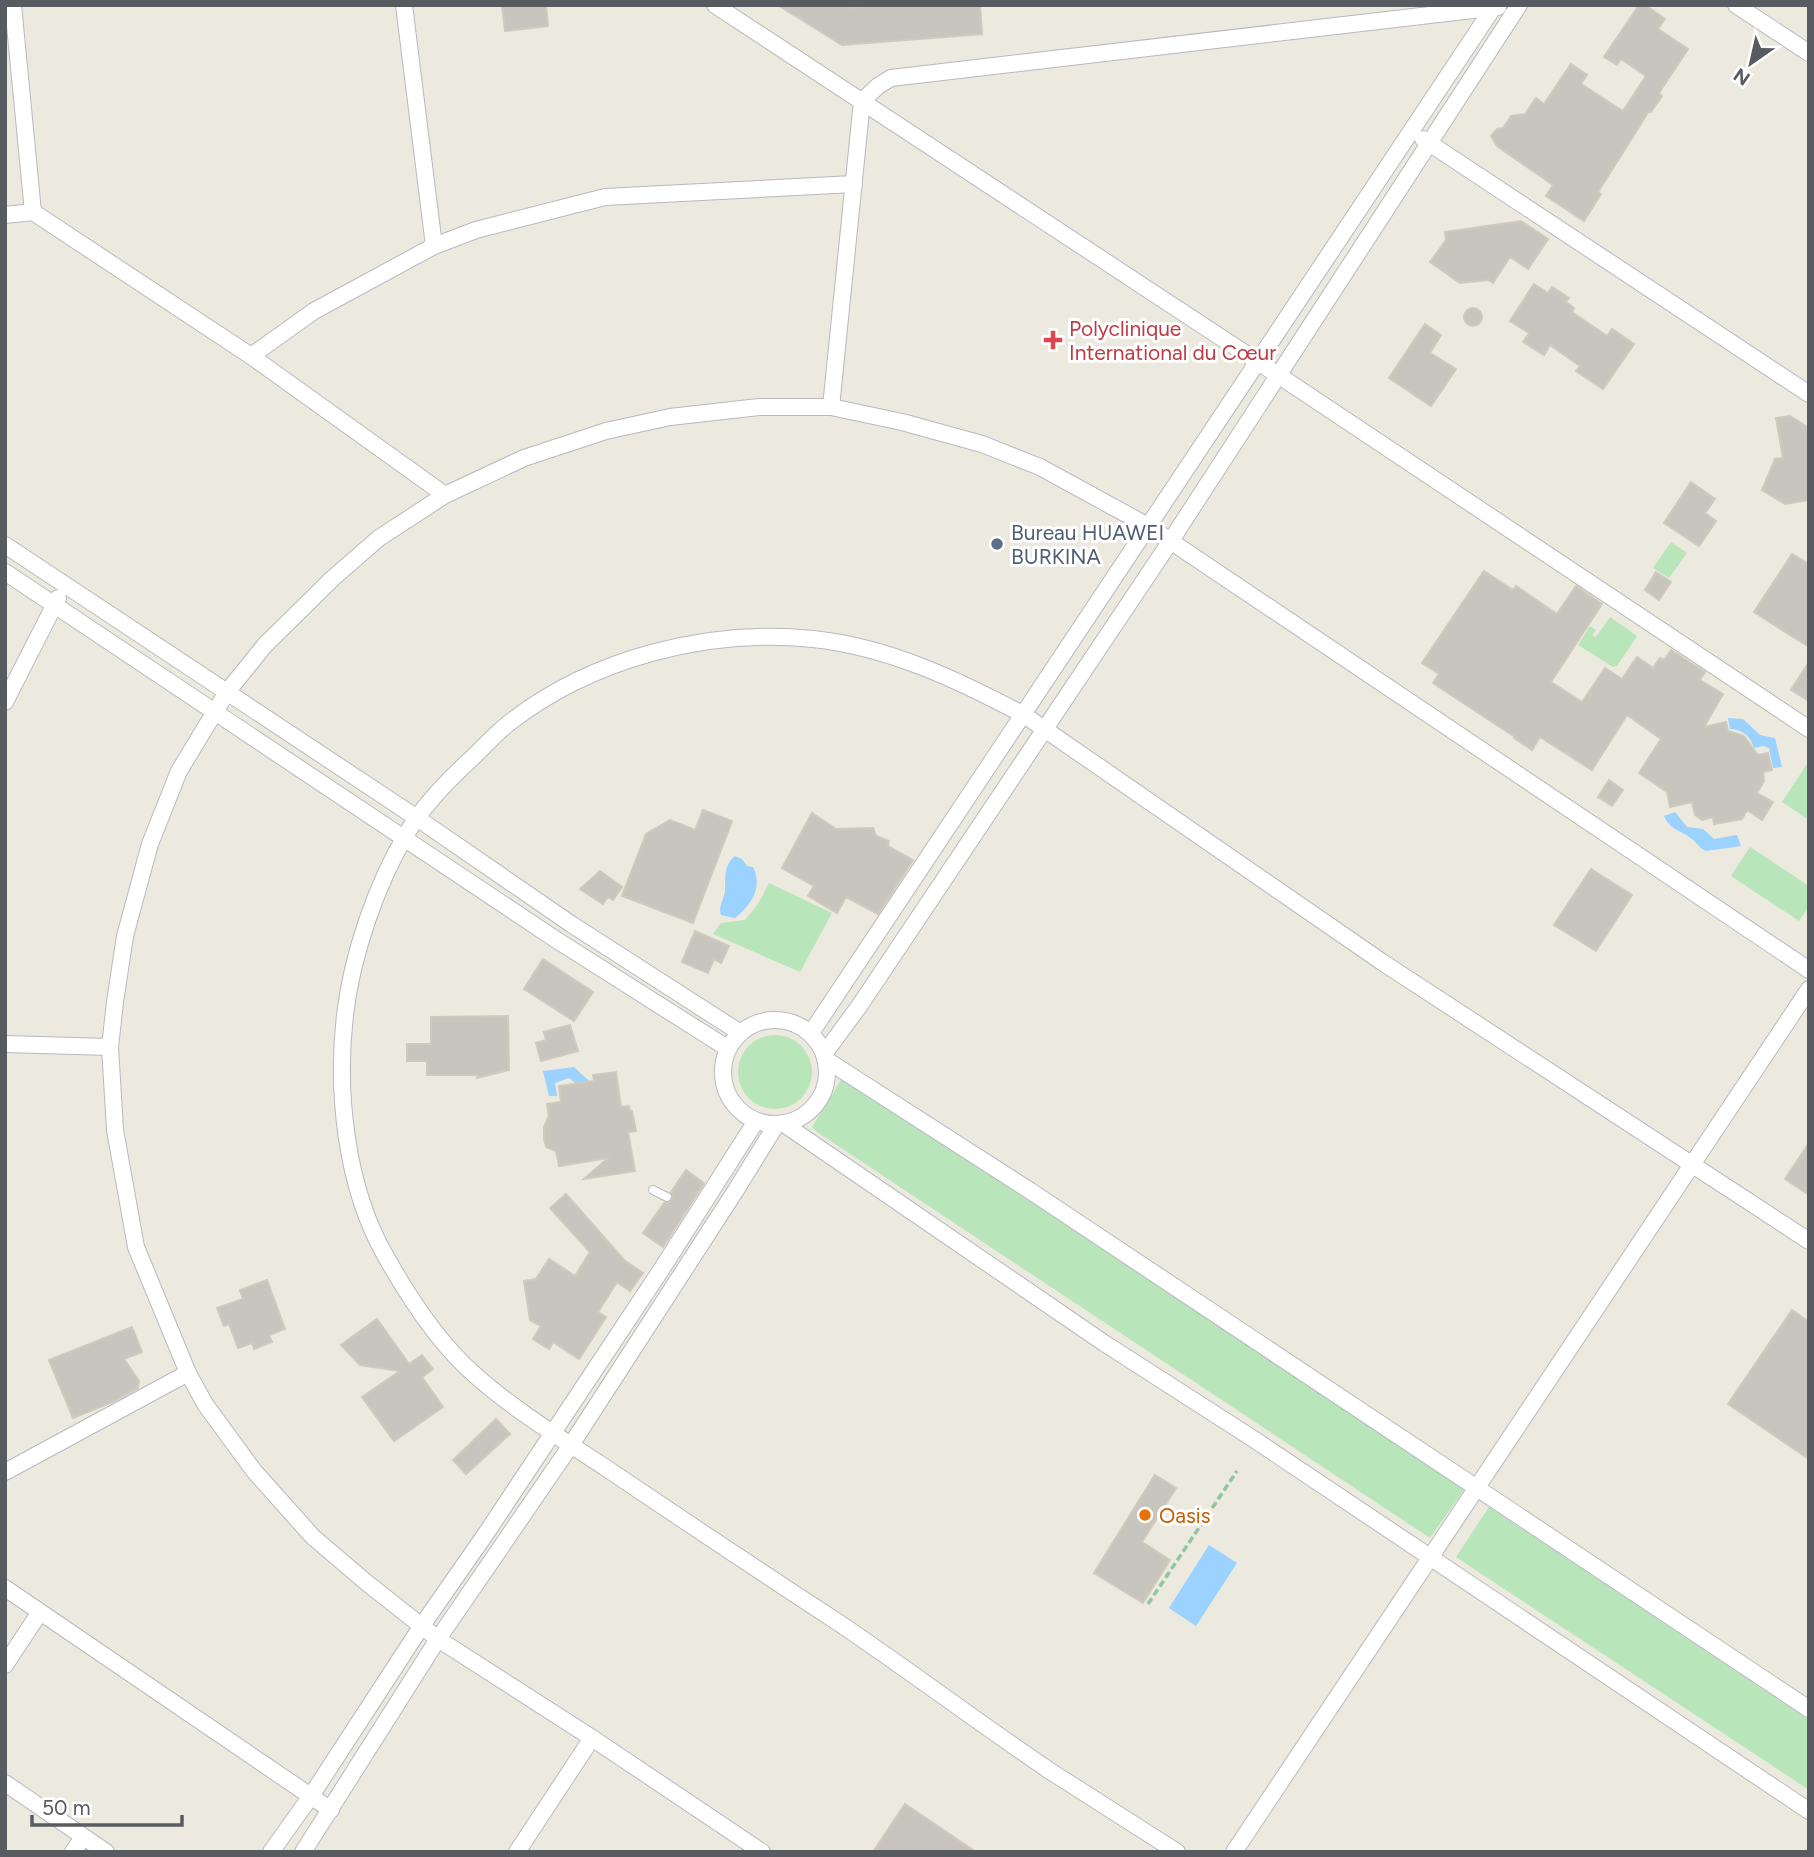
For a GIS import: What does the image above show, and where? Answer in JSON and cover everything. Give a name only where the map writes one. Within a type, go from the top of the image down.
[{"type":"street","points":[[13,5],[33,212]]},
{"type":"street","points":[[404,5],[434,246]]},
{"type":"street","points":[[715,5],[1278,375],[1809,729]]},
{"type":"street","points":[[831,407],[862,101],[891,78],[1512,5]]},
{"type":"street","points":[[825,1056],[1170,542],[1519,5]]},
{"type":"street","points":[[1736,5],[1809,53]]},
{"type":"street","points":[[811,1033],[1494,6]]},
{"type":"street","points":[[1411,131],[1809,394]]},
{"type":"street","points":[[251,356],[314,311],[434,246],[476,230],[606,197],[854,184]]},
{"type":"street","points":[[5,215],[33,212],[251,356],[445,495]]},
{"type":"street","points":[[762,1852],[438,1639],[313,1537],[254,1471],[205,1404],[188,1373],[136,1247],[115,1130],[110,1047],[125,936],[150,844],[179,771],[227,692],[265,645],[333,578],[379,538],[445,495],[524,458],[619,428],[670,417],[760,407],[831,407],[982,443],[1040,467],[1148,526],[1809,970]]},
{"type":"street","points":[[5,544],[417,818],[571,924],[739,1032]]},
{"type":"street","points":[[5,572],[555,939],[727,1048]]},
{"type":"street","points":[[5,702],[66,585]]},
{"type":"street","points":[[1177,1852],[1048,1769],[871,1645],[553,1433],[475,1376],[415,1305],[382,1250],[353,1168],[342,1106],[342,1044],[349,978],[376,901],[405,837],[417,818],[456,772],[510,723],[559,691],[628,661],[708,641],[758,637],[816,639],[887,654],[963,682],[1024,715],[1382,962],[1809,1241]]},
{"type":"street","points":[[1234,1852],[1809,989]]},
{"type":"street","points":[[776,1019],[795,1023],[811,1033],[825,1056],[828,1072],[824,1090],[816,1105],[802,1117],[780,1124],[756,1121],[736,1107],[724,1089],[722,1068],[727,1048],[739,1032],[756,1022],[776,1019]]},
{"type":"street","points":[[5,1044],[110,1047]]},
{"type":"street","points":[[825,1056],[1809,1709]]},
{"type":"street","points":[[271,1852],[553,1433],[692,1213],[756,1121]]},
{"type":"street","points":[[303,1852],[438,1639],[571,1445],[780,1124]]},
{"type":"street","points":[[780,1124],[1104,1343],[1255,1440],[1809,1811]]},
{"type":"street","points":[[5,1472],[188,1373]]},
{"type":"street","points":[[5,1588],[331,1810]]},
{"type":"street","points":[[5,1665],[40,1612]]},
{"type":"street","points":[[517,1852],[592,1738]]},
{"type":"street","points":[[5,1783],[106,1852]]},
{"type":"street","points":[[73,1852],[83,1836]]},
{"type":"lane","points":[[653,1189],[667,1197]]},
{"type":"path","points":[[1148,1604],[1237,1471]]},
{"type":"green space","points":[[1671,542],[1687,553],[1669,578],[1653,568]]},
{"type":"green space","points":[[1610,617],[1637,636],[1617,666],[1613,667],[1578,645],[1590,626],[1596,630],[1592,635],[1596,637]]},
{"type":"green space","points":[[1807,764],[1809,765],[1809,820],[1782,802]]},
{"type":"green space","points":[[1750,847],[1809,886],[1809,906],[1799,921],[1731,876]]},
{"type":"green space","points":[[769,883],[832,913],[800,972],[713,934],[721,923],[745,920],[758,904]]},
{"type":"green space","points":[[775,1035],[789,1038],[801,1046],[809,1058],[812,1072],[809,1086],[801,1098],[789,1106],[775,1109],[761,1106],[749,1098],[741,1086],[738,1072],[741,1058],[749,1046],[761,1038]]},
{"type":"green space","points":[[844,1075],[1466,1487],[1430,1538],[817,1132],[812,1127]]},
{"type":"green space","points":[[1489,1507],[1809,1720],[1809,1790],[1456,1557]]},
{"type":"water","points":[[1728,718],[1743,719],[1760,735],[1775,738],[1782,767],[1773,768],[1769,748],[1754,748],[1745,734],[1730,729]]},
{"type":"water","points":[[1675,812],[1687,827],[1703,829],[1714,839],[1737,835],[1741,846],[1704,850],[1667,821],[1664,816]]},
{"type":"water","points":[[735,856],[742,859],[747,866],[753,867],[757,881],[751,901],[735,918],[721,915],[720,908],[727,868]]},
{"type":"water","points":[[574,1067],[589,1081],[590,1088],[578,1085],[569,1078],[555,1083],[557,1096],[549,1096],[543,1071]]},
{"type":"water","points":[[1209,1545],[1237,1563],[1196,1626],[1169,1608]]},
{"type":"building","points":[[502,5],[546,5],[548,26],[505,31]]},
{"type":"building","points":[[778,5],[847,5],[852,8],[876,5],[980,5],[982,34],[842,45]]},
{"type":"building","points":[[1639,5],[1645,5],[1665,19],[1658,29],[1688,49],[1659,93],[1662,96],[1651,112],[1649,111],[1598,192],[1601,194],[1584,221],[1546,196],[1553,185],[1497,146],[1491,136],[1497,129],[1503,128],[1511,116],[1525,114],[1536,98],[1544,104],[1571,64],[1587,75],[1581,84],[1623,111],[1646,76],[1621,59],[1617,65],[1604,57]]},
{"type":"building","points":[[1521,221],[1548,239],[1528,269],[1510,257],[1493,283],[1488,280],[1460,283],[1430,262],[1446,240],[1445,232]]},
{"type":"building","points":[[1534,284],[1548,293],[1552,287],[1569,298],[1566,302],[1574,308],[1572,312],[1607,336],[1612,329],[1634,344],[1603,389],[1576,371],[1580,366],[1550,345],[1544,355],[1523,342],[1529,333],[1510,321]]},
{"type":"building","points":[[1473,308],[1479,311],[1482,317],[1479,323],[1473,326],[1467,323],[1464,317],[1467,311]]},
{"type":"building","points":[[1425,324],[1441,335],[1430,353],[1456,369],[1431,406],[1389,378]]},
{"type":"building","points":[[1790,416],[1809,428],[1809,500],[1785,504],[1762,490],[1775,459],[1783,458],[1776,418]]},
{"type":"building","points":[[1691,482],[1715,499],[1705,513],[1716,521],[1699,546],[1664,523]]},
{"type":"building","points":[[1792,554],[1809,564],[1809,647],[1754,612]]},
{"type":"building","points":[[1484,571],[1513,590],[1516,586],[1557,614],[1576,586],[1602,604],[1551,682],[1582,702],[1605,668],[1622,679],[1637,657],[1653,668],[1660,658],[1664,660],[1671,650],[1705,672],[1700,680],[1723,694],[1704,727],[1726,722],[1728,731],[1744,736],[1758,755],[1768,753],[1772,770],[1763,772],[1764,781],[1757,793],[1773,802],[1762,820],[1747,810],[1742,819],[1714,824],[1713,817],[1702,820],[1695,815],[1692,802],[1670,807],[1667,792],[1639,773],[1661,739],[1627,715],[1592,770],[1540,737],[1532,750],[1433,683],[1439,674],[1422,663]]},
{"type":"building","points":[[1656,572],[1671,582],[1659,600],[1645,590]]},
{"type":"building","points":[[1809,662],[1809,701],[1791,690]]},
{"type":"building","points":[[1609,780],[1623,790],[1612,806],[1598,797]]},
{"type":"building","points":[[703,810],[732,821],[693,923],[622,896],[646,834],[670,820],[695,830]]},
{"type":"building","points":[[812,813],[836,829],[873,828],[876,836],[889,841],[888,846],[913,860],[878,914],[846,897],[837,913],[808,896],[814,886],[782,868]]},
{"type":"building","points":[[1591,869],[1632,895],[1596,951],[1554,925]]},
{"type":"building","points":[[600,871],[622,887],[613,900],[608,897],[603,904],[580,889]]},
{"type":"building","points":[[695,931],[729,946],[721,963],[714,959],[708,973],[682,962]]},
{"type":"building","points":[[543,959],[593,992],[574,1021],[524,989]]},
{"type":"building","points":[[508,1016],[509,1070],[477,1078],[477,1075],[427,1075],[427,1061],[407,1061],[407,1044],[431,1044],[431,1017]]},
{"type":"building","points":[[570,1025],[578,1051],[541,1061],[536,1043],[546,1040],[544,1032]]},
{"type":"building","points":[[616,1072],[621,1107],[629,1106],[636,1131],[628,1132],[635,1171],[584,1179],[608,1158],[559,1166],[556,1151],[546,1147],[544,1139],[544,1127],[549,1116],[547,1104],[561,1102],[559,1086],[594,1081],[593,1075]]},
{"type":"building","points":[[1809,1143],[1809,1195],[1785,1179]]},
{"type":"building","points":[[686,1170],[704,1183],[663,1247],[643,1233],[664,1203],[672,1200],[671,1192]]},
{"type":"building","points":[[566,1194],[624,1260],[643,1273],[630,1291],[617,1282],[598,1312],[606,1317],[579,1359],[553,1342],[549,1349],[533,1339],[541,1326],[530,1320],[524,1281],[536,1279],[549,1259],[575,1276],[590,1252],[550,1208]]},
{"type":"building","points":[[267,1280],[285,1329],[269,1335],[272,1342],[254,1349],[252,1343],[238,1348],[229,1324],[224,1326],[217,1308],[243,1299],[240,1290]]},
{"type":"building","points":[[1792,1310],[1809,1322],[1809,1459],[1728,1404]]},
{"type":"building","points":[[377,1319],[409,1364],[422,1355],[433,1369],[422,1377],[443,1407],[394,1441],[362,1397],[400,1371],[360,1365],[341,1345]]},
{"type":"building","points":[[132,1327],[142,1352],[124,1359],[139,1381],[138,1388],[73,1418],[49,1360]]},
{"type":"building","points":[[496,1419],[510,1434],[466,1474],[453,1460]]},
{"type":"building","name":"Oasis","points":[[1155,1475],[1176,1488],[1142,1542],[1170,1560],[1143,1603],[1094,1573]]},
{"type":"building","points":[[905,1804],[976,1852],[873,1852]]},
{"type":"place","name":"Polyclinique International du Cœur","points":[[1053,340]]},
{"type":"place","name":"Bureau HUAWEI BURKINA","points":[[997,544]]},
{"type":"place","name":"Oasis","points":[[1145,1515]]}]
